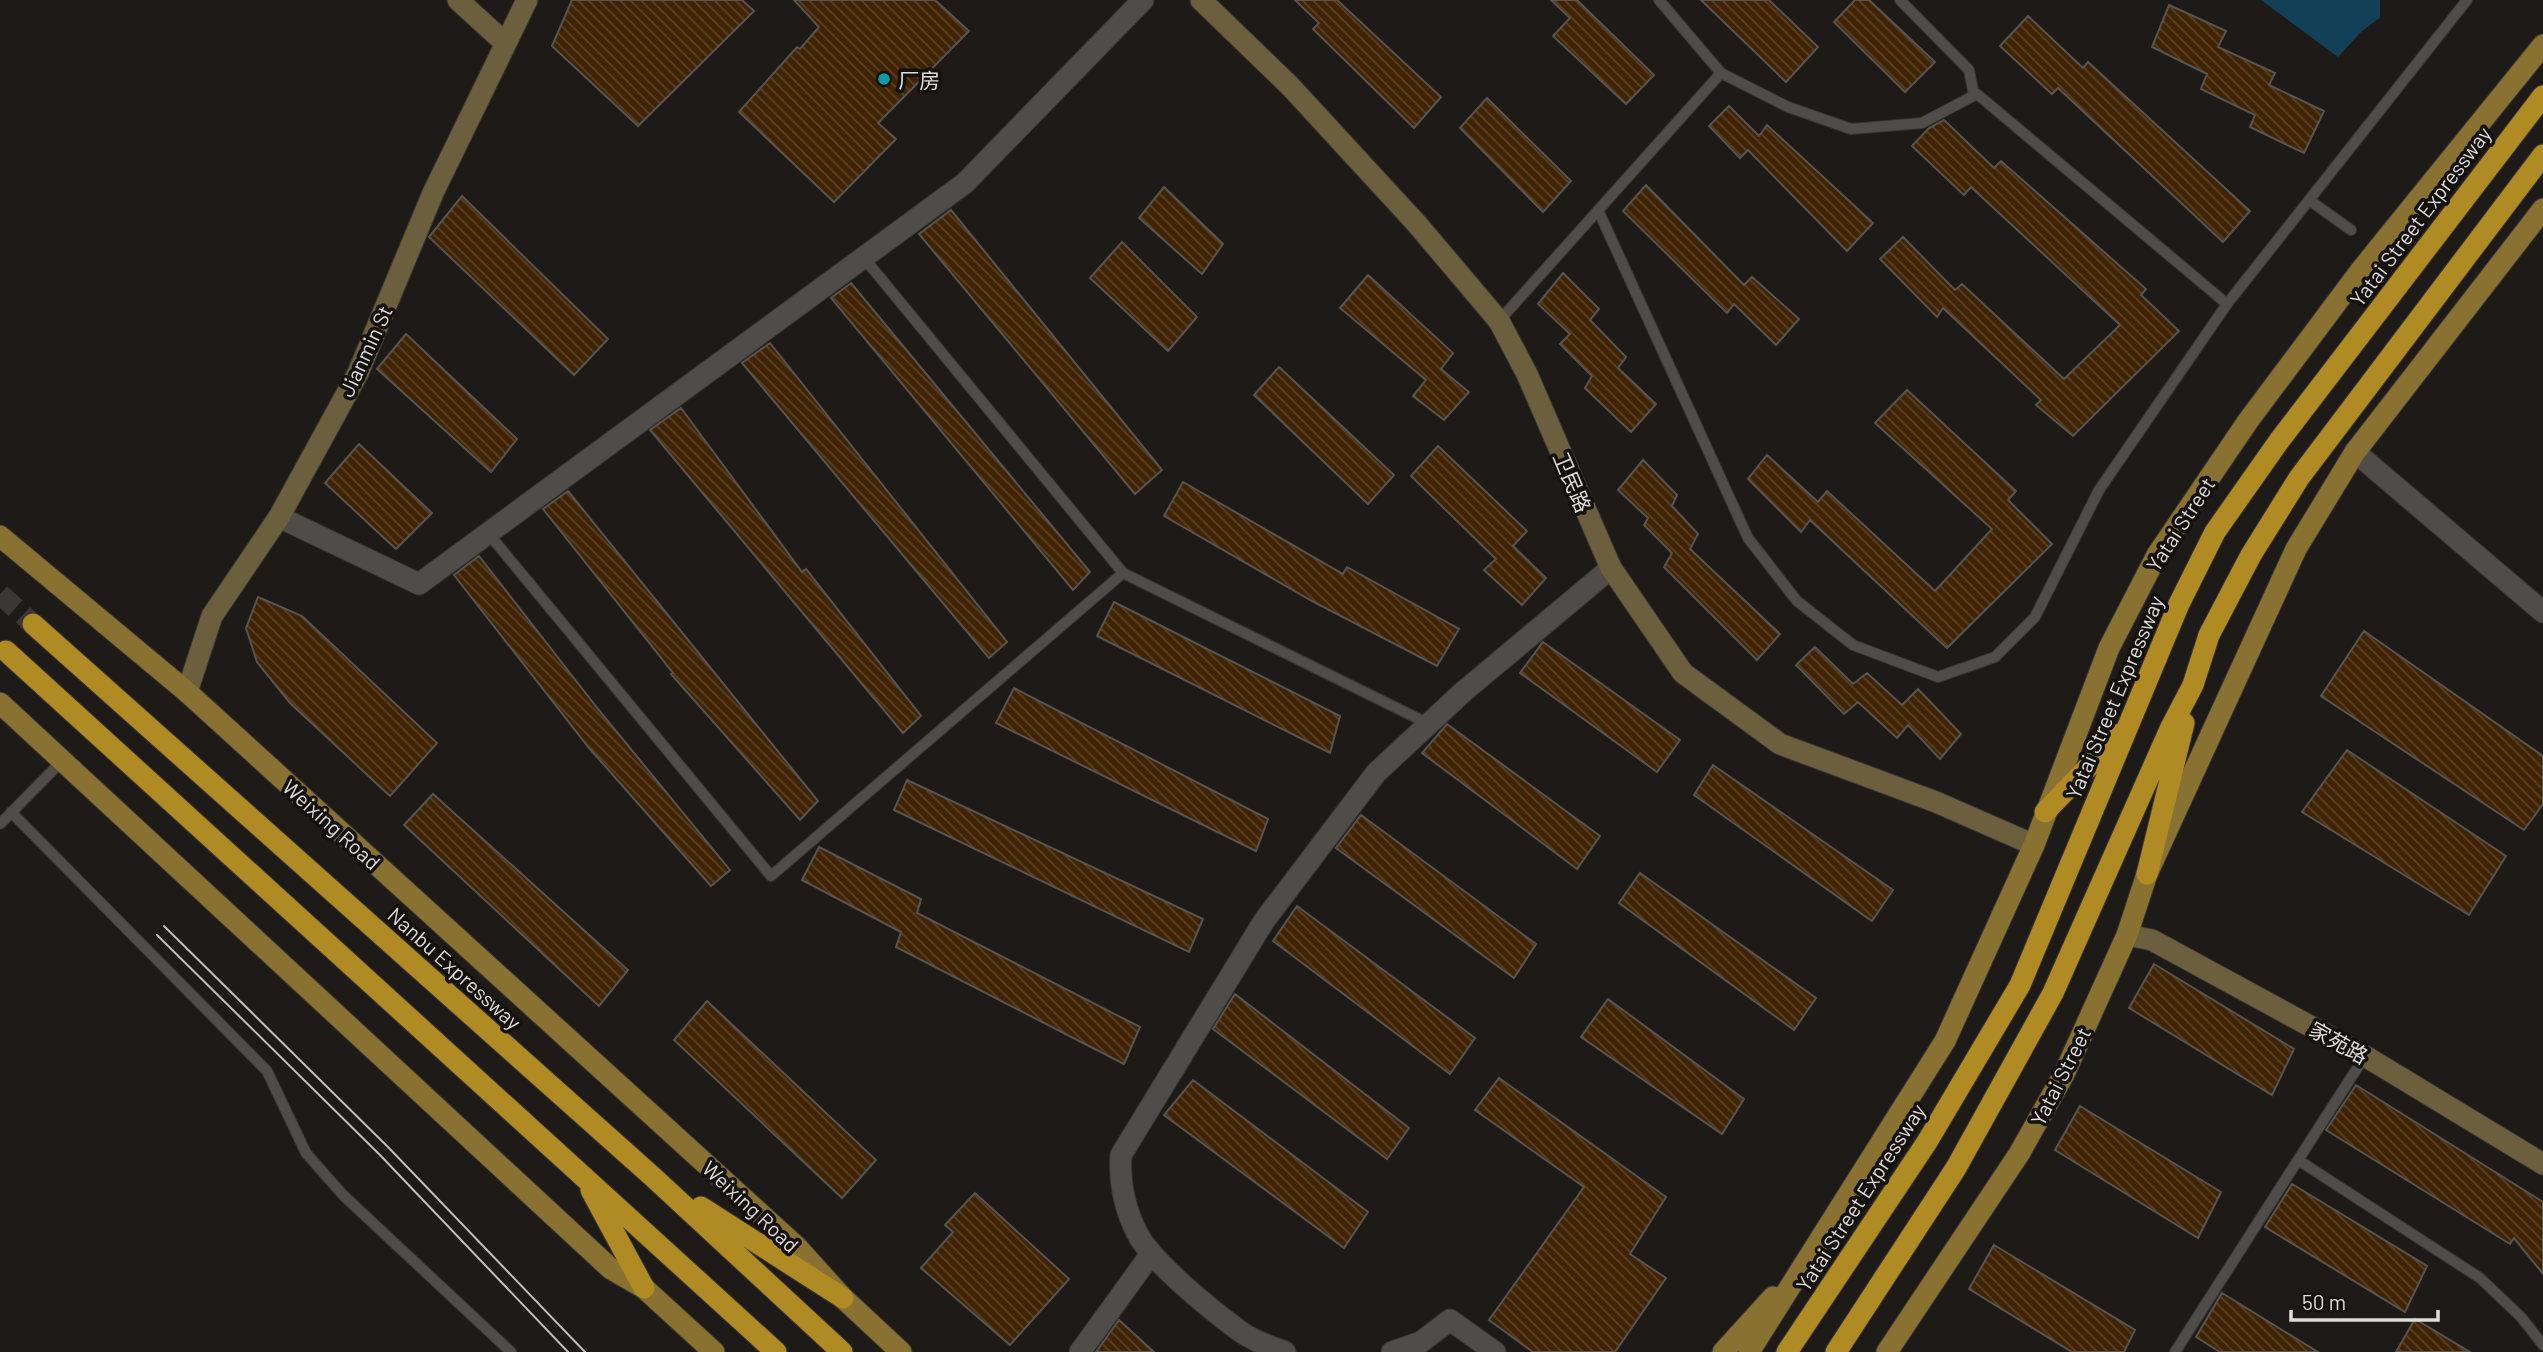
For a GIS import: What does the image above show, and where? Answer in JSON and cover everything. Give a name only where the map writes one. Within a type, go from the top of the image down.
[{"type":"highway","name":"Yatai Street Expressway","points":[[1787,1352],[1927,1142],[2020,985],[2179,604],[2215,531],[2271,453],[2543,96]]},
{"type":"highway","points":[[2147,874],[2193,685],[2209,635],[2251,555],[2299,478],[2543,155]]},
{"type":"highway","name":"Nanbu Expressway","points":[[33,624],[653,1177],[842,1352]]},
{"type":"highway","points":[[6,651],[776,1352]]},
{"type":"highway","points":[[1836,1352],[1956,1168],[2053,993],[2171,727],[2193,685]]},
{"type":"highway","points":[[2045,812],[2133,719]]},
{"type":"highway","points":[[583,1175],[644,1287]]},
{"type":"highway","points":[[653,1177],[843,1298]]},
{"type":"main road","name":"Yatai Street","points":[[1749,1352],[1945,1041],[2034,845],[2109,648],[2157,555],[2248,421],[2345,292],[2543,45]]},
{"type":"main road","name":"Yatai Street","points":[[1888,1352],[2019,1154],[2064,1074],[2127,935],[2147,874],[2296,549],[2355,452],[2543,209]]},
{"type":"main road","name":"Weixing Road","points":[[0,536],[187,692],[797,1247],[843,1298],[901,1352]]},
{"type":"main road","points":[[0,703],[611,1269],[644,1287],[714,1352]]},
{"type":"main road","points":[[1723,1352],[1733,1338],[1800,1271]]},
{"type":"street","points":[[458,0],[505,43]]},
{"type":"street","name":"Jianmin St","points":[[187,692],[212,616],[279,517],[359,373],[433,193],[527,0]]},
{"type":"street","points":[[279,517],[419,584],[965,183],[1143,0]]},
{"type":"street","name":"卫民路","points":[[1201,0],[1308,106],[1417,224],[1499,321],[1527,374],[1611,568],[1683,673],[1780,744],[1936,802],[2034,845]]},
{"type":"street","points":[[2355,452],[2543,612]]},
{"type":"street","points":[[1285,1352],[1238,1330],[1151,1254],[1137,1234],[1119,1182],[1121,1155],[1264,921],[1376,773],[1611,568]]},
{"type":"street","name":"家苑路","points":[[2127,935],[2152,940],[2365,1056],[2543,1164]]},
{"type":"street","points":[[1080,1352],[1151,1254]]},
{"type":"street","points":[[1392,1352],[1421,1342],[1450,1321],[1495,1352]]},
{"type":"lane","points":[[1659,0],[1721,73],[1788,107],[1851,129],[1922,123],[1977,94],[2227,304]]},
{"type":"lane","points":[[1900,0],[1969,70],[1974,95]]},
{"type":"lane","points":[[1598,210],[1748,538],[1797,601],[1853,645],[1938,677],[1995,657],[2035,617],[2099,490],[2227,304],[2468,0]]},
{"type":"lane","points":[[1499,321],[1721,73]]},
{"type":"lane","points":[[2309,200],[2351,230]]},
{"type":"lane","points":[[864,258],[1123,573],[1429,724]]},
{"type":"lane","points":[[488,533],[771,876],[1123,573]]},
{"type":"lane","points":[[0,824],[61,762]]},
{"type":"lane","points":[[10,812],[267,1072],[306,1153],[343,1195],[511,1352]]},
{"type":"lane","points":[[2175,1352],[2365,1056]]},
{"type":"lane","points":[[2298,1160],[2480,1278],[2521,1317],[2543,1345]]},
{"type":"water","points":[[2261,0],[2380,0],[2380,18],[2362,31],[2338,57]]},
{"type":"building","points":[[572,0],[742,0],[754,11],[638,126],[552,46]]},
{"type":"building","points":[[794,0],[935,0],[969,31],[878,123],[896,139],[834,202],[739,112],[797,47],[800,49],[819,27]]},
{"type":"building","points":[[1295,0],[1337,0],[1441,97],[1414,128],[1313,29],[1319,23]]},
{"type":"building","points":[[1551,0],[1577,0],[1654,75],[1626,104],[1553,36],[1570,18]]},
{"type":"building","points":[[1701,0],[1769,0],[1818,47],[1786,82]]},
{"type":"building","points":[[1855,0],[1869,0],[1935,62],[1905,92],[1834,22]]},
{"type":"building","points":[[2169,5],[2226,31],[2218,47],[2275,73],[2269,85],[2324,111],[2304,153],[2250,127],[2255,115],[2201,89],[2207,74],[2152,47]]},
{"type":"building","points":[[2028,16],[2083,68],[2088,62],[2250,211],[2223,242],[2058,88],[2052,94],[2000,46]]},
{"type":"building","points":[[1487,98],[1571,181],[1543,212],[1460,128]]},
{"type":"building","points":[[1729,106],[1759,136],[1767,125],[1873,223],[1847,251],[1748,150],[1740,158],[1709,126]]},
{"type":"building","points":[[1944,120],[1994,168],[2001,161],[2146,289],[2141,295],[2179,331],[2073,436],[2036,405],[2041,400],[1943,308],[1937,317],[1880,259],[1903,237],[1955,290],[1962,284],[2064,379],[2120,325],[1971,187],[1964,195],[1912,146],[1929,128]]},
{"type":"building","points":[[1646,185],[1744,285],[1752,277],[1799,319],[1776,345],[1734,304],[1727,313],[1623,211]]},
{"type":"building","points":[[1164,187],[1223,244],[1202,274],[1139,218]]},
{"type":"building","points":[[462,196],[608,339],[574,375],[429,237]]},
{"type":"building","points":[[951,210],[1162,470],[1135,494],[919,234]]},
{"type":"building","points":[[1122,242],[1197,317],[1168,351],[1090,278]]},
{"type":"building","points":[[1563,273],[1599,309],[1590,320],[1626,357],[1618,368],[1656,404],[1631,432],[1585,388],[1592,376],[1560,344],[1570,334],[1538,304]]},
{"type":"building","points":[[1368,275],[1453,353],[1441,369],[1469,392],[1444,420],[1413,396],[1426,380],[1340,308]]},
{"type":"building","points":[[851,283],[1090,572],[1073,590],[831,298]]},
{"type":"building","points":[[406,334],[517,439],[491,472],[377,369]]},
{"type":"building","points":[[770,343],[1007,642],[989,658],[742,363]]},
{"type":"building","points":[[1279,367],[1394,475],[1368,504],[1254,395]]},
{"type":"building","points":[[1907,390],[2016,491],[2008,500],[2052,544],[1947,648],[1810,520],[1801,532],[1748,479],[1767,455],[1818,502],[1827,491],[1935,591],[1992,529],[1875,423]]},
{"type":"building","points":[[681,408],[802,572],[806,569],[921,716],[903,733],[650,430]]},
{"type":"building","points":[[359,444],[432,513],[396,549],[325,483]]},
{"type":"building","points":[[1438,446],[1527,531],[1513,546],[1546,578],[1522,605],[1484,570],[1496,559],[1411,476]]},
{"type":"building","points":[[1643,460],[1677,495],[1672,506],[1698,534],[1690,549],[1780,634],[1757,660],[1664,567],[1672,553],[1644,525],[1648,518],[1618,490]]},
{"type":"building","points":[[1183,482],[1343,574],[1347,567],[1459,629],[1437,666],[1312,601],[1164,516]]},
{"type":"building","points":[[568,491],[818,801],[800,820],[671,674],[673,673],[543,509]]},
{"type":"building","points":[[479,556],[598,709],[730,870],[711,886],[589,748],[454,575]]},
{"type":"building","points":[[258,597],[302,616],[437,743],[390,796],[290,703],[257,662],[246,628]]},
{"type":"building","points":[[1114,602],[1340,716],[1330,753],[1097,636]]},
{"type":"building","points":[[2364,631],[2543,756],[2543,804],[2524,830],[2321,696]]},
{"type":"building","points":[[1543,642],[1680,740],[1657,772],[1520,673]]},
{"type":"building","points":[[1815,647],[1853,684],[1867,673],[1902,705],[1918,689],[1961,734],[1940,759],[1908,725],[1897,738],[1858,702],[1844,714],[1796,665]]},
{"type":"building","points":[[1014,688],[1268,819],[1256,851],[996,723]]},
{"type":"building","points":[[1447,724],[1600,836],[1577,869],[1422,753]]},
{"type":"building","points":[[2347,750],[2506,856],[2469,915],[2302,812]]},
{"type":"building","points":[[1713,765],[1893,890],[1872,921],[1694,795]]},
{"type":"building","points":[[907,780],[1203,919],[1189,952],[894,810]]},
{"type":"building","points":[[433,794],[628,970],[599,1006],[404,825]]},
{"type":"building","points":[[1361,815],[1536,944],[1514,978],[1336,848]]},
{"type":"building","points":[[819,847],[921,899],[917,913],[1140,1027],[1124,1064],[896,947],[901,932],[802,880]]},
{"type":"building","points":[[1640,873],[1816,998],[1794,1030],[1619,903]]},
{"type":"building","points":[[1297,906],[1475,1038],[1450,1074],[1273,941]]},
{"type":"building","points":[[2154,964],[2294,1049],[2272,1095],[2129,1008]]},
{"type":"building","points":[[1235,994],[1409,1128],[1387,1159],[1213,1029]]},
{"type":"building","points":[[1608,999],[1744,1099],[1722,1134],[1581,1037]]},
{"type":"building","points":[[707,1001],[876,1160],[842,1198],[674,1040]]},
{"type":"building","points":[[1499,1078],[1666,1197],[1630,1254],[1666,1278],[1615,1352],[1533,1352],[1489,1320],[1584,1187],[1475,1110]]},
{"type":"building","points":[[1193,1080],[1368,1212],[1344,1248],[1164,1115]]},
{"type":"building","points":[[2356,1085],[2543,1202],[2543,1274],[2514,1238],[2510,1244],[2326,1130]]},
{"type":"building","points":[[2080,1106],[2221,1192],[2198,1238],[2055,1150]]},
{"type":"building","points":[[2292,1184],[2427,1266],[2405,1312],[2265,1227]]},
{"type":"building","points":[[975,1193],[1069,1279],[1010,1345],[921,1268],[953,1232],[945,1225]]},
{"type":"building","points":[[1994,1245],[2135,1330],[2124,1352],[2072,1352],[1969,1289]]},
{"type":"building","points":[[2222,1293],[2318,1352],[2220,1352],[2196,1337]]},
{"type":"building","points":[[2415,1319],[2470,1352],[2396,1352]]},
{"type":"building","points":[[1119,1320],[1154,1352],[1096,1352]]},
{"type":"tunnel","points":[[0,594],[33,624]]},
{"type":"tram line","points":[[164,926],[388,1147],[585,1352]]},
{"type":"tram line","points":[[157,935],[380,1155],[568,1352]]},
{"type":"place","name":"厂房","points":[[884,79]]}]
